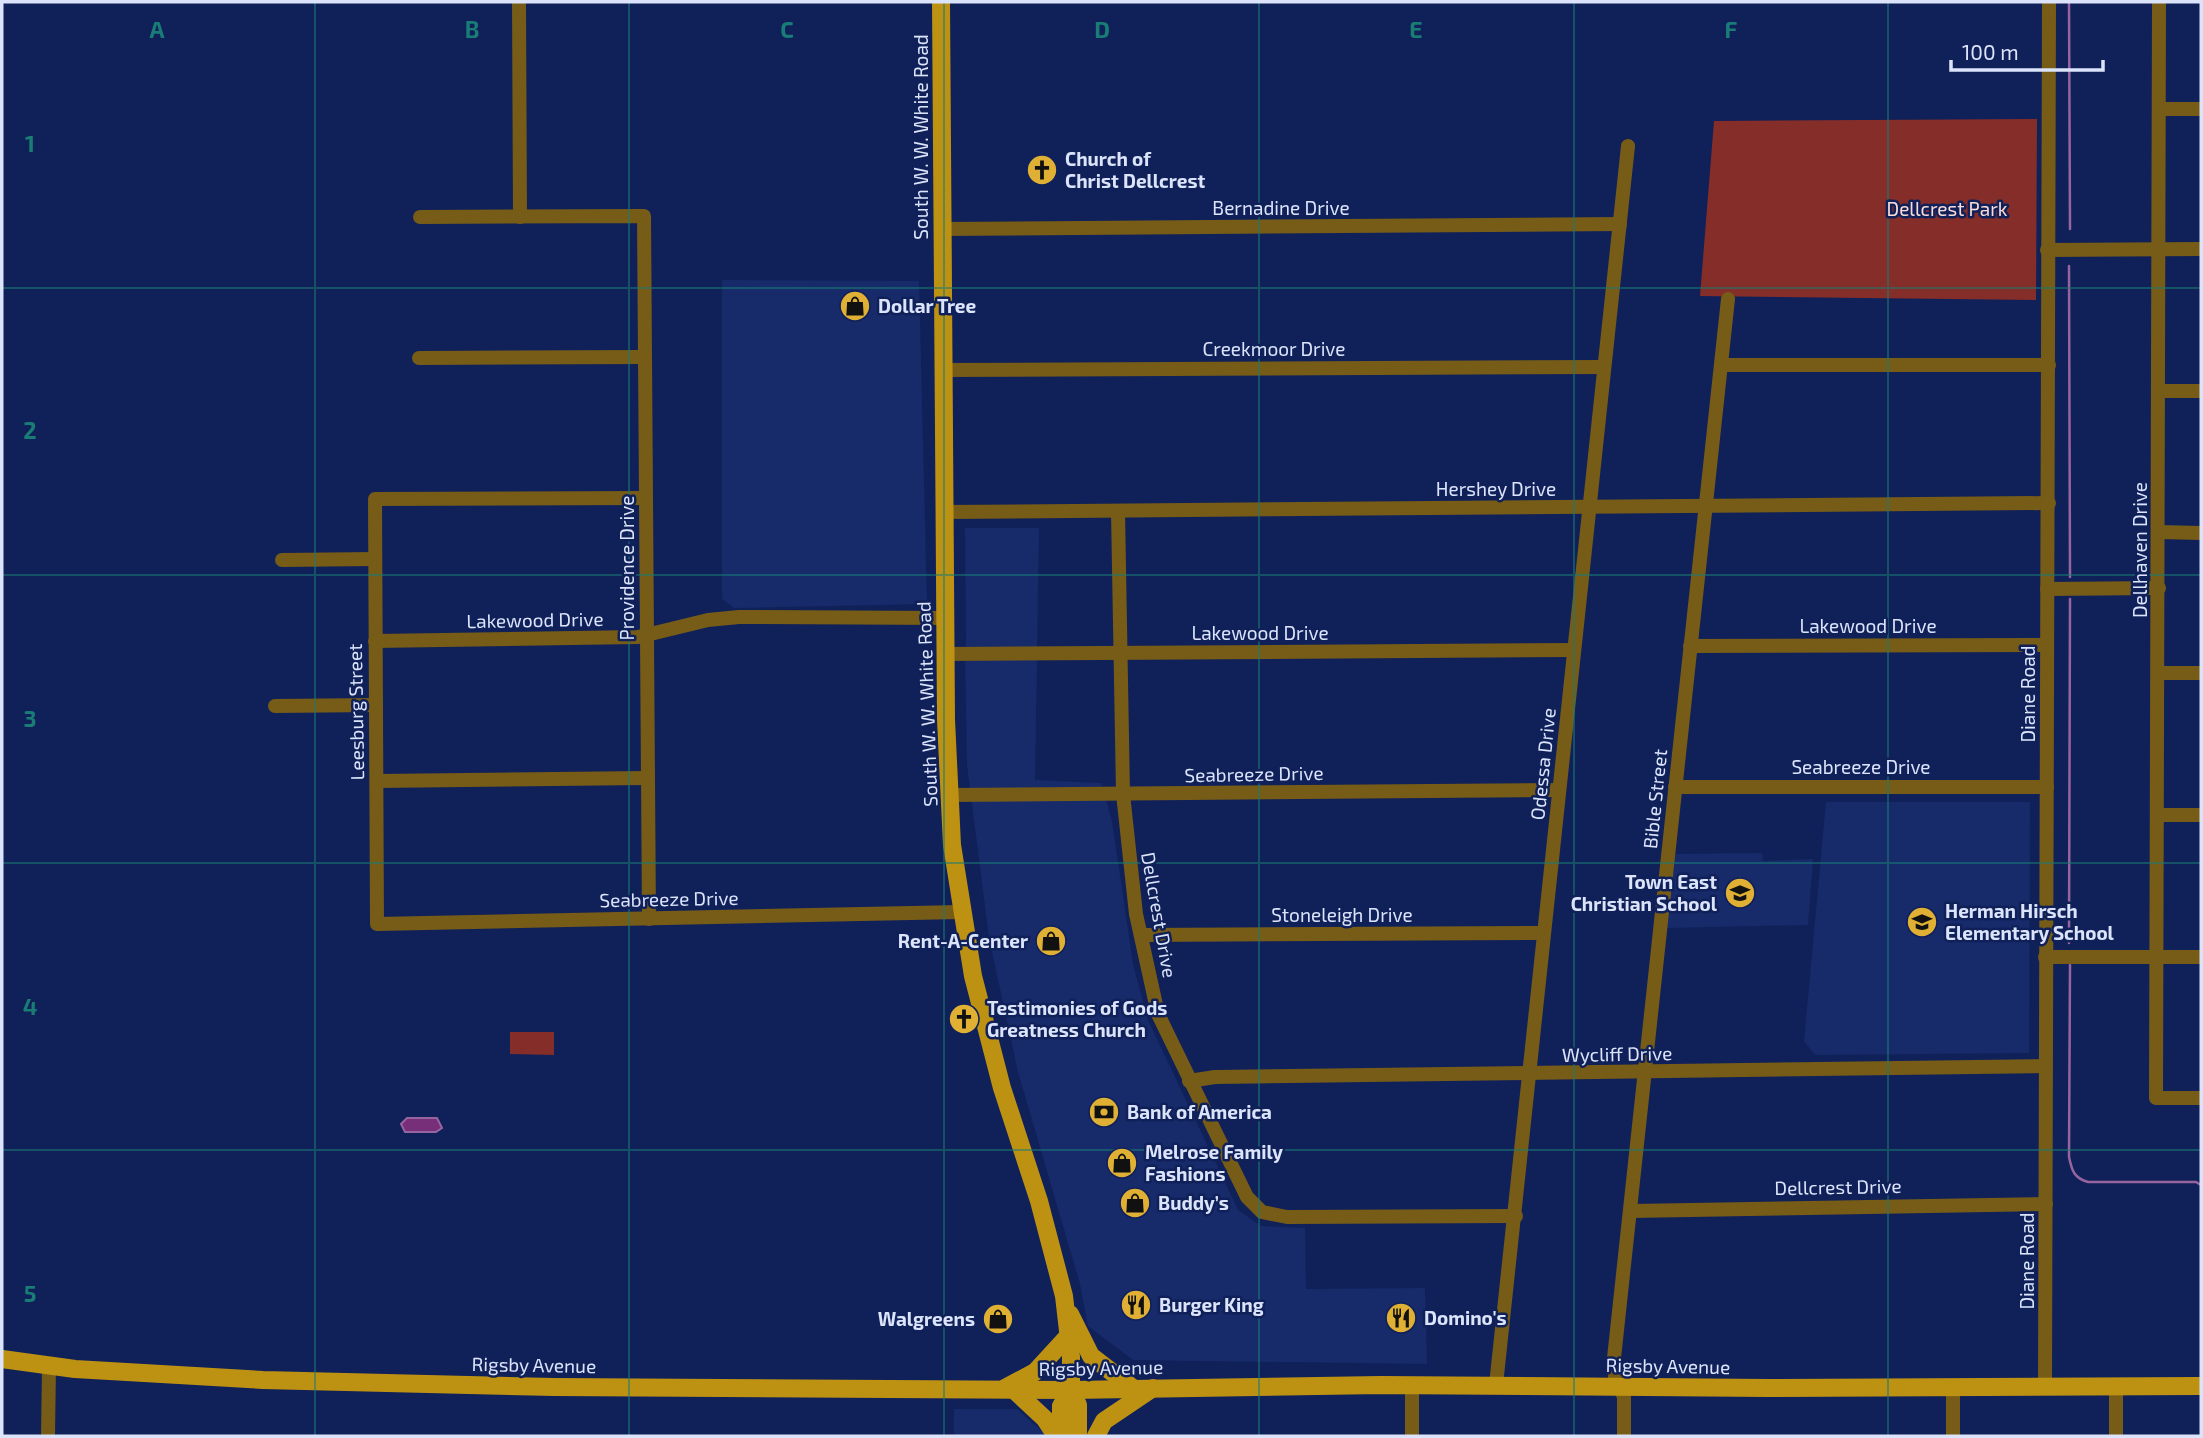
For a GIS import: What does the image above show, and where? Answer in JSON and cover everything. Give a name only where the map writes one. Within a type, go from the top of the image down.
[{"type":"main road","name":"South W. W. White Road","points":[[941,2],[945,654],[949,796],[961,912],[973,976],[1002,1088],[1042,1213],[1065,1304],[1071,1390],[1078,1405],[1078,1436]]},
{"type":"main road","points":[[1065,1304],[1091,1356],[1134,1389]]},
{"type":"main road","points":[[1058,1436],[1045,1419],[1007,1390],[1035,1372],[1069,1335]]},
{"type":"main road","name":"Rigsby Avenue","points":[[2,1359],[49,1366],[263,1380],[564,1387],[1071,1390],[1496,1385],[2201,1386]]},
{"type":"main road","points":[[1096,1436],[1104,1421],[1153,1388]]},
{"type":"main road","name":"South W. W. White Road","points":[[1058,1436],[1061,1406],[1071,1390]]},
{"type":"street","points":[[420,217],[520,217],[519,2]]},
{"type":"street","name":"Diane Road","points":[[2045,1386],[2049,2]]},
{"type":"street","name":"Dellhaven Drive","points":[[2159,2],[2156,1098],[2201,1098]]},
{"type":"street","points":[[2159,109],[2201,109]]},
{"type":"street","name":"Odessa Drive","points":[[1496,1385],[1628,146]]},
{"type":"street","name":"Providence Drive","points":[[520,217],[644,216],[649,919]]},
{"type":"street","name":"Bernadine Drive","points":[[942,229],[1620,224]]},
{"type":"street","points":[[2048,250],[2201,249]]},
{"type":"street","name":"Bible Street","points":[[1624,1436],[1621,1386],[1615,1377],[1614,1358],[1728,299]]},
{"type":"street","points":[[419,358],[644,357]]},
{"type":"street","points":[[1721,365],[2049,365]]},
{"type":"street","name":"Creekmoor Drive","points":[[943,370],[1604,367]]},
{"type":"street","points":[[2159,391],[2201,391]]},
{"type":"street","name":"Leesburg Street","points":[[377,924],[375,499],[646,498]]},
{"type":"street","name":"Hershey Drive","points":[[944,512],[2049,503]]},
{"type":"street","name":"Dellcrest Drive","points":[[1118,511],[1123,794],[1130,871],[1140,935],[1154,1001],[1189,1081],[1247,1197],[1262,1212],[1287,1217],[1516,1216]]},
{"type":"street","points":[[2159,532],[2201,533]]},
{"type":"street","points":[[282,560],[375,559]]},
{"type":"street","points":[[2048,589],[2159,588]]},
{"type":"street","name":"Lakewood Drive","points":[[375,641],[646,636],[708,620],[739,617],[945,618]]},
{"type":"street","name":"Lakewood Drive","points":[[1690,646],[2047,645]]},
{"type":"street","name":"Lakewood Drive","points":[[945,654],[1574,650]]},
{"type":"street","points":[[2158,673],[2201,673]]},
{"type":"street","points":[[275,706],[376,705]]},
{"type":"street","points":[[376,781],[647,778]]},
{"type":"street","name":"Seabreeze Drive","points":[[1675,787],[2047,787]]},
{"type":"street","name":"Seabreeze Drive","points":[[949,796],[1559,790]]},
{"type":"street","points":[[2158,815],[2201,815]]},
{"type":"street","name":"Seabreeze Drive","points":[[377,924],[407,921],[961,912]]},
{"type":"street","name":"Stoneleigh Drive","points":[[1140,935],[1544,933]]},
{"type":"street","points":[[2045,957],[2201,957]]},
{"type":"street","name":"Wycliff Drive","points":[[1189,1081],[1215,1077],[2046,1066]]},
{"type":"street","name":"Dellcrest Drive","points":[[1631,1211],[2046,1204]]},
{"type":"street","points":[[48,1436],[49,1366]]},
{"type":"street","points":[[1412,1386],[1412,1436]]},
{"type":"street","points":[[2116,1386],[2116,1436]]},
{"type":"street","points":[[1952,1387],[1953,1436]]},
{"type":"shaded area","points":[[722,280],[919,281],[927,604],[734,608],[722,599]]},
{"type":"shaded area","points":[[965,528],[1039,528],[1037,649],[966,648]]},
{"type":"shaded area","points":[[965,657],[1037,658],[1035,780],[1101,783],[1112,821],[1133,964],[1148,1020],[1238,1210],[1261,1226],[1305,1228],[1306,1289],[1425,1288],[1427,1364],[1133,1360],[1088,1326],[1080,1284],[1018,1072],[989,938],[967,765]]},
{"type":"shaded area","name":"Herman Hirsch Elementary School","points":[[1826,802],[2030,802],[2029,1053],[1815,1055],[1804,1041]]},
{"type":"shaded area","name":"Town East Christian School","points":[[1762,853],[1763,861],[1813,859],[1808,925],[1666,928],[1674,854]]},
{"type":"shaded area","points":[[407,1118],[437,1118],[442,1128],[436,1132],[405,1132],[401,1124]]},
{"type":"shaded area","points":[[954,1409],[1017,1409],[1047,1436],[954,1436]]},
{"type":"green space","name":"Dellcrest Park","points":[[2037,119],[2036,300],[1700,296],[1714,121]]},
{"type":"green space","points":[[510,1032],[554,1032],[554,1055],[510,1054]]},
{"type":"waterway","points":[[2069,2],[2070,229]]},
{"type":"waterway","points":[[2069,266],[2070,577]]},
{"type":"waterway","points":[[2069,943],[2070,599]]},
{"type":"waterway","points":[[2070,965],[2069,1157],[2074,1173],[2088,1182],[2196,1182],[2201,1185]]},
{"type":"place","name":"Church of Christ Dellcrest","points":[[1042,170]]},
{"type":"place","name":"Dollar Tree","points":[[855,306]]},
{"type":"place","name":"Town East Christian School","points":[[1740,893]]},
{"type":"place","name":"Herman Hirsch Elementary School","points":[[1922,922]]},
{"type":"place","name":"Rent-A-Center","points":[[1051,941]]},
{"type":"place","name":"Testimonies of Gods Greatness Church","points":[[964,1019]]},
{"type":"place","name":"Bank of America","points":[[1104,1112]]},
{"type":"place","name":"Melrose Family Fashions","points":[[1122,1163]]},
{"type":"place","name":"Buddy’s","points":[[1135,1203]]},
{"type":"place","name":"Burger King","points":[[1136,1305]]},
{"type":"place","name":"Domino's","points":[[1401,1318]]},
{"type":"place","name":"Walgreens","points":[[998,1319]]}]
